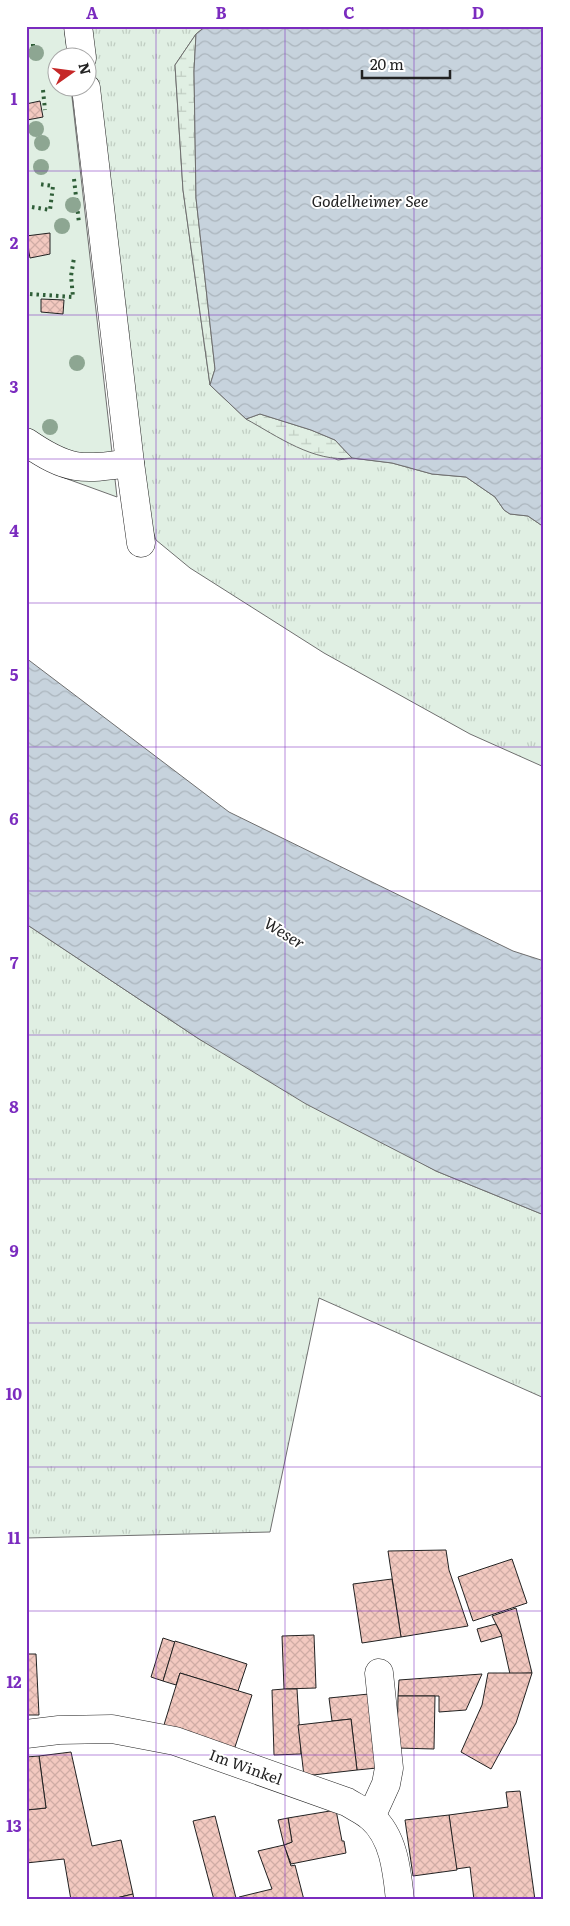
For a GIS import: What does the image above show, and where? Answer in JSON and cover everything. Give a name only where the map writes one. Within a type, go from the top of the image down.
[{"type":"lane","points":[[78,26],[81,48]]},
{"type":"lane","points":[[87,98],[141,543]]},
{"type":"lane","points":[[26,442],[48,457],[73,467],[92,468],[130,463]]},
{"type":"lane","points":[[371,1817],[386,1784],[389,1768],[379,1673]]},
{"type":"lane","name":"Im Winkel","points":[[26,1734],[59,1730],[112,1729],[175,1741],[348,1802],[371,1817],[388,1840],[397,1869],[400,1900]]},
{"type":"green space","points":[[26,26],[64,26],[67,48],[48,48],[48,98],[72,98],[117,497],[62,477],[26,453]]},
{"type":"green space","points":[[89,26],[206,26],[196,34],[175,65],[183,190],[210,385],[246,419],[338,460],[352,458],[392,463],[432,474],[466,477],[495,497],[504,510],[510,514],[528,516],[544,527],[544,767],[470,734],[324,653],[190,568],[156,540],[143,503],[97,98],[98,48],[91,48]]},
{"type":"green space","points":[[196,34],[194,71],[196,198],[215,369],[210,385],[183,190],[175,65]]},
{"type":"green space","points":[[260,414],[311,430],[335,440],[352,458],[324,456],[296,447],[246,419]]},
{"type":"green space","points":[[26,924],[199,1039],[436,1171],[544,1215],[544,1398],[319,1298],[270,1532],[26,1538]]},
{"type":"water","name":"Godelheimer See","points":[[206,26],[544,26],[544,527],[528,516],[510,514],[504,510],[495,497],[466,477],[432,474],[392,463],[352,458],[335,440],[311,430],[260,414],[246,419],[210,385],[215,369],[196,198],[194,71],[196,34]]},
{"type":"water","name":"Weser","points":[[26,658],[229,812],[513,951],[544,961],[544,1215],[436,1171],[306,1104],[199,1039],[26,924]]},
{"type":"building","points":[[40,101],[43,117],[27,120],[26,104]]},
{"type":"building","points":[[50,233],[50,254],[30,258],[26,236]]},
{"type":"building","points":[[41,299],[64,300],[63,314],[41,312]]},
{"type":"building","points":[[446,1550],[449,1570],[468,1626],[401,1637],[388,1551]]},
{"type":"building","points":[[512,1559],[527,1603],[473,1621],[458,1577]]},
{"type":"building","points":[[392,1579],[401,1637],[362,1643],[353,1584]]},
{"type":"building","points":[[516,1608],[532,1673],[510,1674],[501,1634],[492,1616]]},
{"type":"building","points":[[496,1624],[502,1636],[481,1642],[477,1629]]},
{"type":"building","points":[[314,1635],[316,1688],[284,1689],[282,1636]]},
{"type":"building","points":[[163,1638],[175,1642],[163,1681],[151,1677]]},
{"type":"building","points":[[175,1641],[247,1664],[238,1691],[180,1673],[176,1685],[163,1681]]},
{"type":"building","points":[[26,1654],[36,1654],[39,1715],[26,1715]]},
{"type":"building","points":[[180,1673],[252,1695],[234,1750],[163,1728]]},
{"type":"building","points":[[488,1673],[532,1673],[516,1723],[491,1769],[461,1752],[482,1705]]},
{"type":"building","points":[[482,1674],[466,1710],[439,1712],[439,1696],[398,1696],[399,1680]]},
{"type":"building","points":[[297,1689],[301,1754],[274,1755],[272,1690]]},
{"type":"building","points":[[369,1694],[377,1768],[357,1770],[351,1719],[332,1721],[329,1698]]},
{"type":"building","points":[[398,1696],[435,1696],[434,1749],[397,1748]]},
{"type":"building","points":[[351,1719],[357,1770],[304,1776],[298,1725]]},
{"type":"building","points":[[71,1752],[92,1846],[121,1840],[133,1894],[108,1900],[71,1900],[64,1859],[26,1863],[26,1810],[46,1808],[39,1756]]},
{"type":"building","points":[[39,1756],[46,1808],[26,1810],[26,1757]]},
{"type":"building","points":[[520,1791],[535,1900],[474,1900],[470,1867],[456,1869],[449,1815],[508,1807],[506,1792]]},
{"type":"building","points":[[336,1810],[346,1853],[291,1864],[284,1845],[292,1842],[288,1818]]},
{"type":"building","points":[[449,1815],[457,1870],[413,1876],[405,1820]]},
{"type":"building","points":[[215,1816],[236,1898],[228,1900],[214,1900],[193,1821]]},
{"type":"building","points":[[288,1818],[292,1842],[284,1845],[278,1820]]},
{"type":"building","points":[[284,1845],[291,1866],[295,1865],[304,1900],[239,1900],[239,1897],[272,1889],[258,1851]]},
{"type":"building","points":[[133,1894],[134,1900],[108,1900]]},
{"type":"hedge","points":[[33,44],[33,59]]},
{"type":"hedge","points":[[43,90],[45,110]]},
{"type":"hedge","points":[[74,179],[79,223]]},
{"type":"hedge","points":[[32,207],[50,210],[53,186],[39,184]]},
{"type":"hedge","points":[[30,294],[73,297],[71,276],[74,258]]}]
